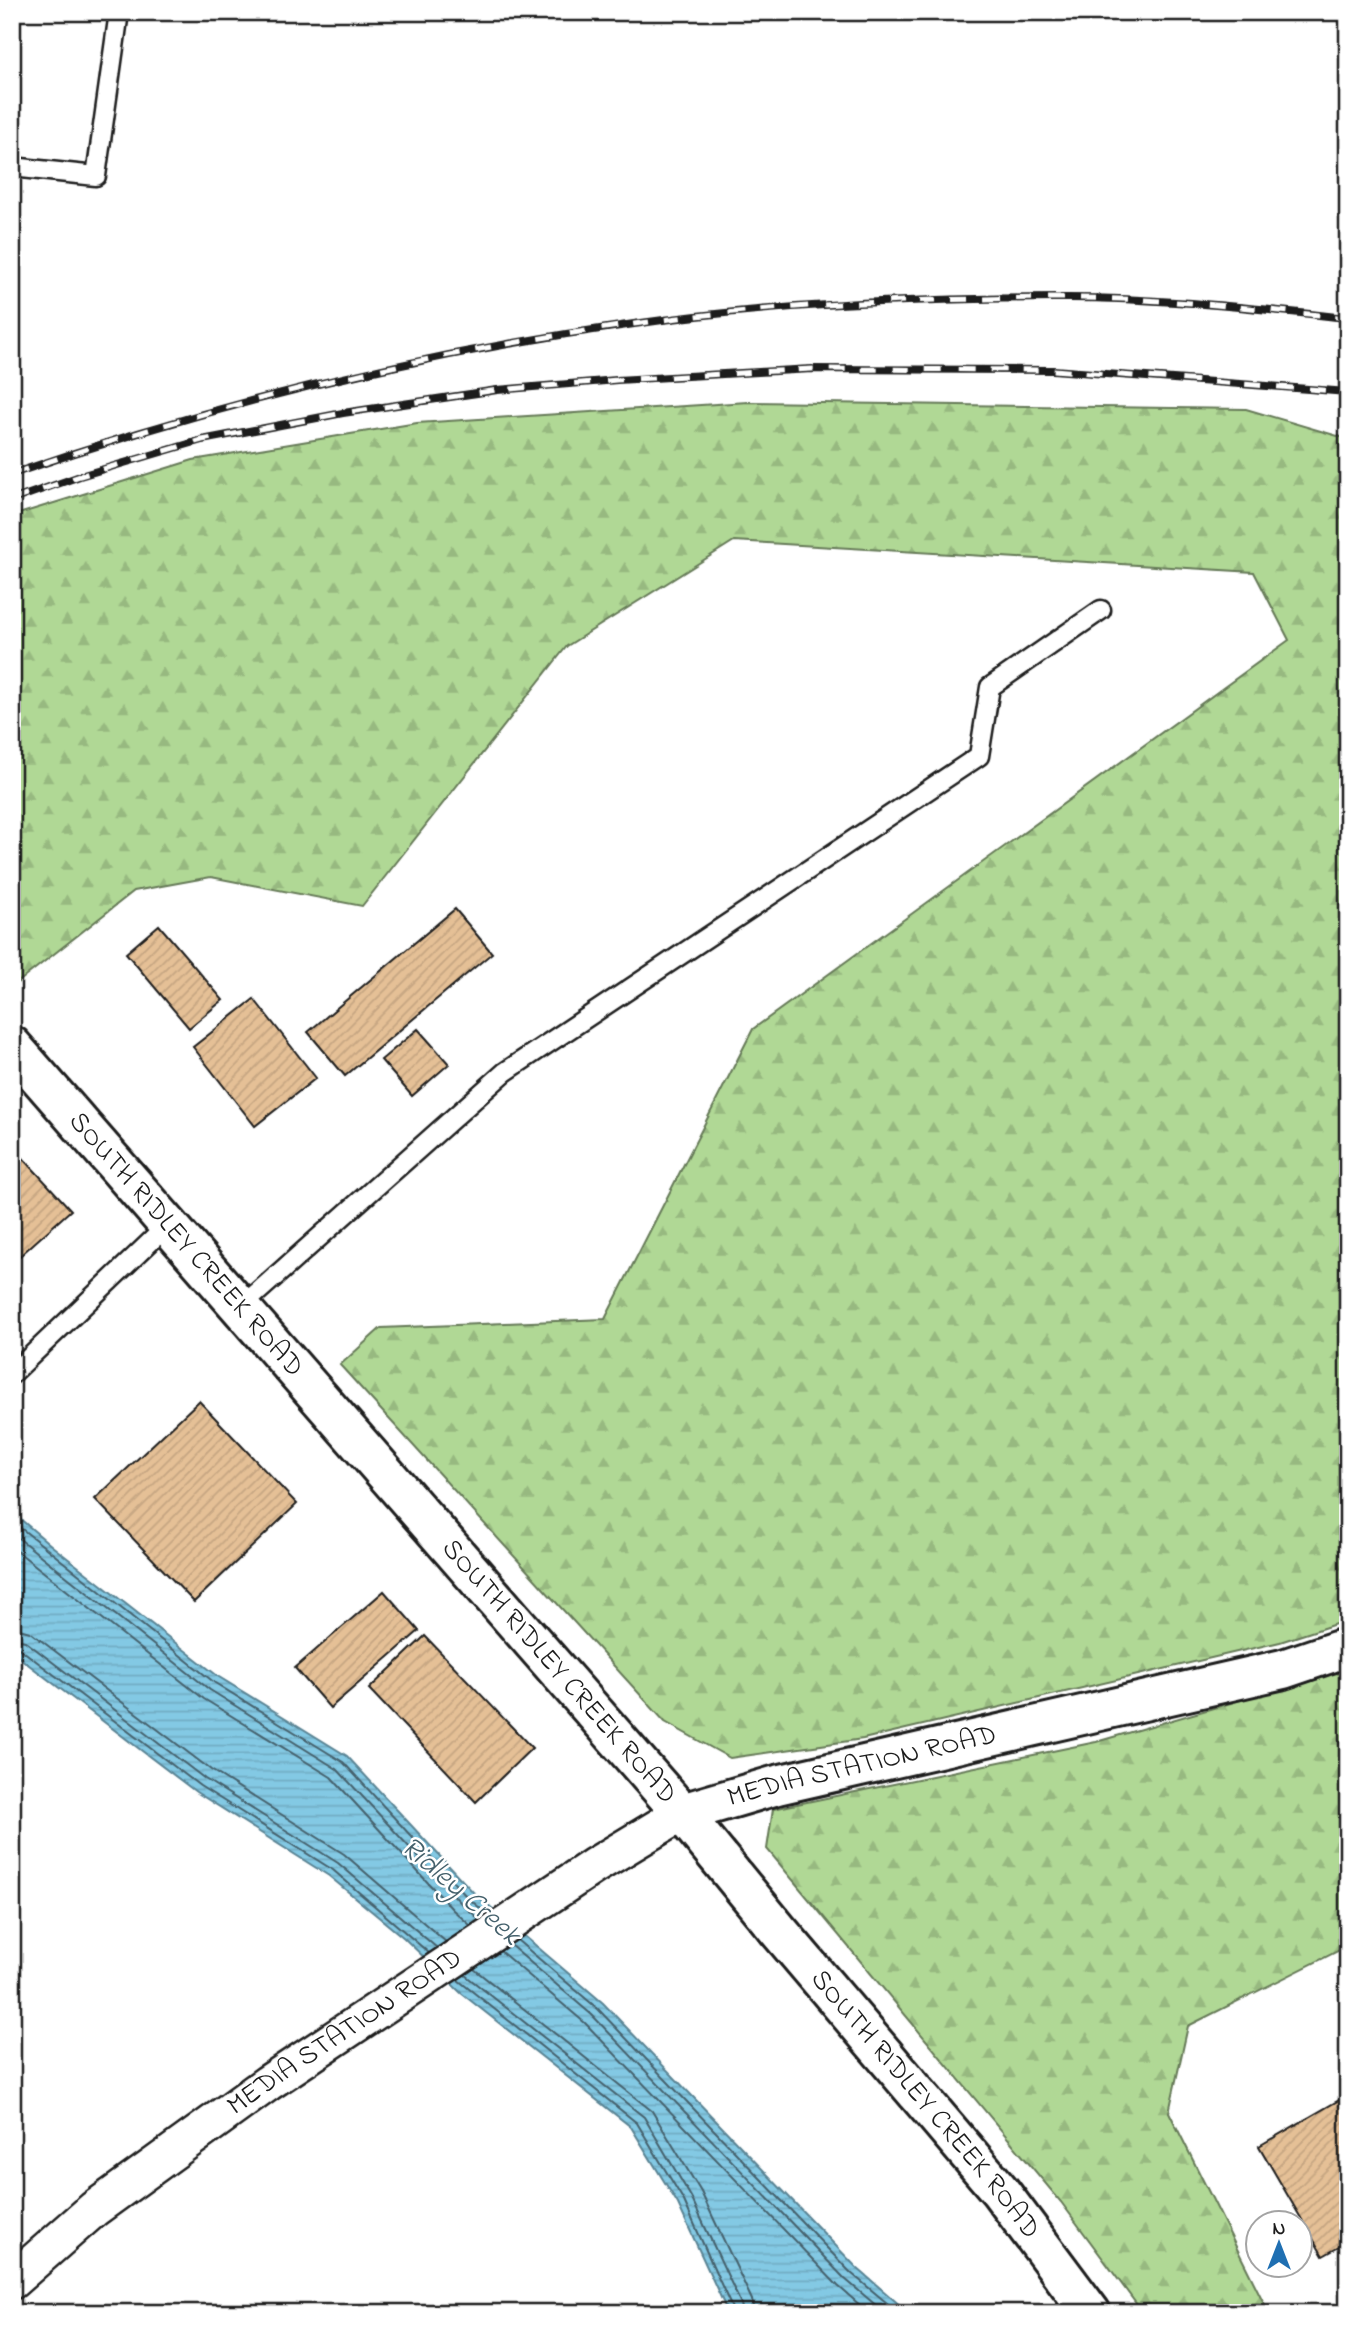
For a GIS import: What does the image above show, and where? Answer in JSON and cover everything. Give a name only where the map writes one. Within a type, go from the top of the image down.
[{"type":"street","name":"SOUTH RIDLEY CREEK ROAD","points":[[12,1045],[682,1813],[1000,2191],[1091,2313]]},
{"type":"street","name":"MEDIA STATION ROAD","points":[[12,2281],[94,2209],[268,2083],[594,1866],[682,1813],[777,1785],[1283,1669],[1348,1647]]},
{"type":"lane","points":[[12,167],[96,176],[118,12]]},
{"type":"lane","points":[[242,1306],[506,1072],[979,756],[990,687],[1101,610]]},
{"type":"lane","points":[[12,1374],[169,1223]]},
{"type":"green space","points":[[748,402],[1246,409],[1348,439],[1348,1620],[1280,1642],[863,1739],[730,1758],[665,1722],[340,1365],[381,1328],[605,1319],[753,1029],[1289,640],[1254,572],[734,541],[567,646],[362,906],[211,877],[134,891],[12,987],[12,516],[193,460],[417,423]]},
{"type":"green space","points":[[1348,1669],[1348,1946],[1188,2026],[1169,2112],[1244,2263],[1244,2280],[1253,2280],[1269,2313],[1143,2313],[1061,2202],[767,1849],[773,1809],[1096,1742]]},
{"type":"water","name":"Ridley Creek","points":[[12,1512],[219,1677],[347,1756],[473,1892],[603,2003],[857,2268],[909,2313],[728,2313],[678,2204],[631,2127],[461,1993],[404,1938],[329,1876],[196,1792],[12,1652]]},
{"type":"building","points":[[455,909],[492,953],[345,1076],[308,1032]]},
{"type":"building","points":[[159,925],[223,1000],[189,1028],[126,953]]},
{"type":"building","points":[[254,999],[316,1078],[255,1126],[193,1047]]},
{"type":"building","points":[[418,1029],[449,1064],[412,1096],[381,1060]]},
{"type":"building","points":[[12,1146],[71,1210],[12,1263]]},
{"type":"building","points":[[199,1401],[297,1504],[194,1602],[95,1499]]},
{"type":"building","points":[[384,1591],[419,1631],[330,1708],[295,1668]]},
{"type":"building","points":[[425,1636],[532,1748],[476,1802],[369,1689]]},
{"type":"building","points":[[1348,2095],[1348,2242],[1323,2256],[1314,2241],[1314,2210],[1296,2210],[1259,2146]]},
{"type":"railway","points":[[12,474],[165,425],[319,384],[476,350],[686,317],[844,304],[1092,298],[1165,301],[1348,318]]},
{"type":"railway","points":[[12,500],[80,476],[202,440],[343,413],[497,390],[617,380],[812,369],[1053,370],[1348,392]]}]
